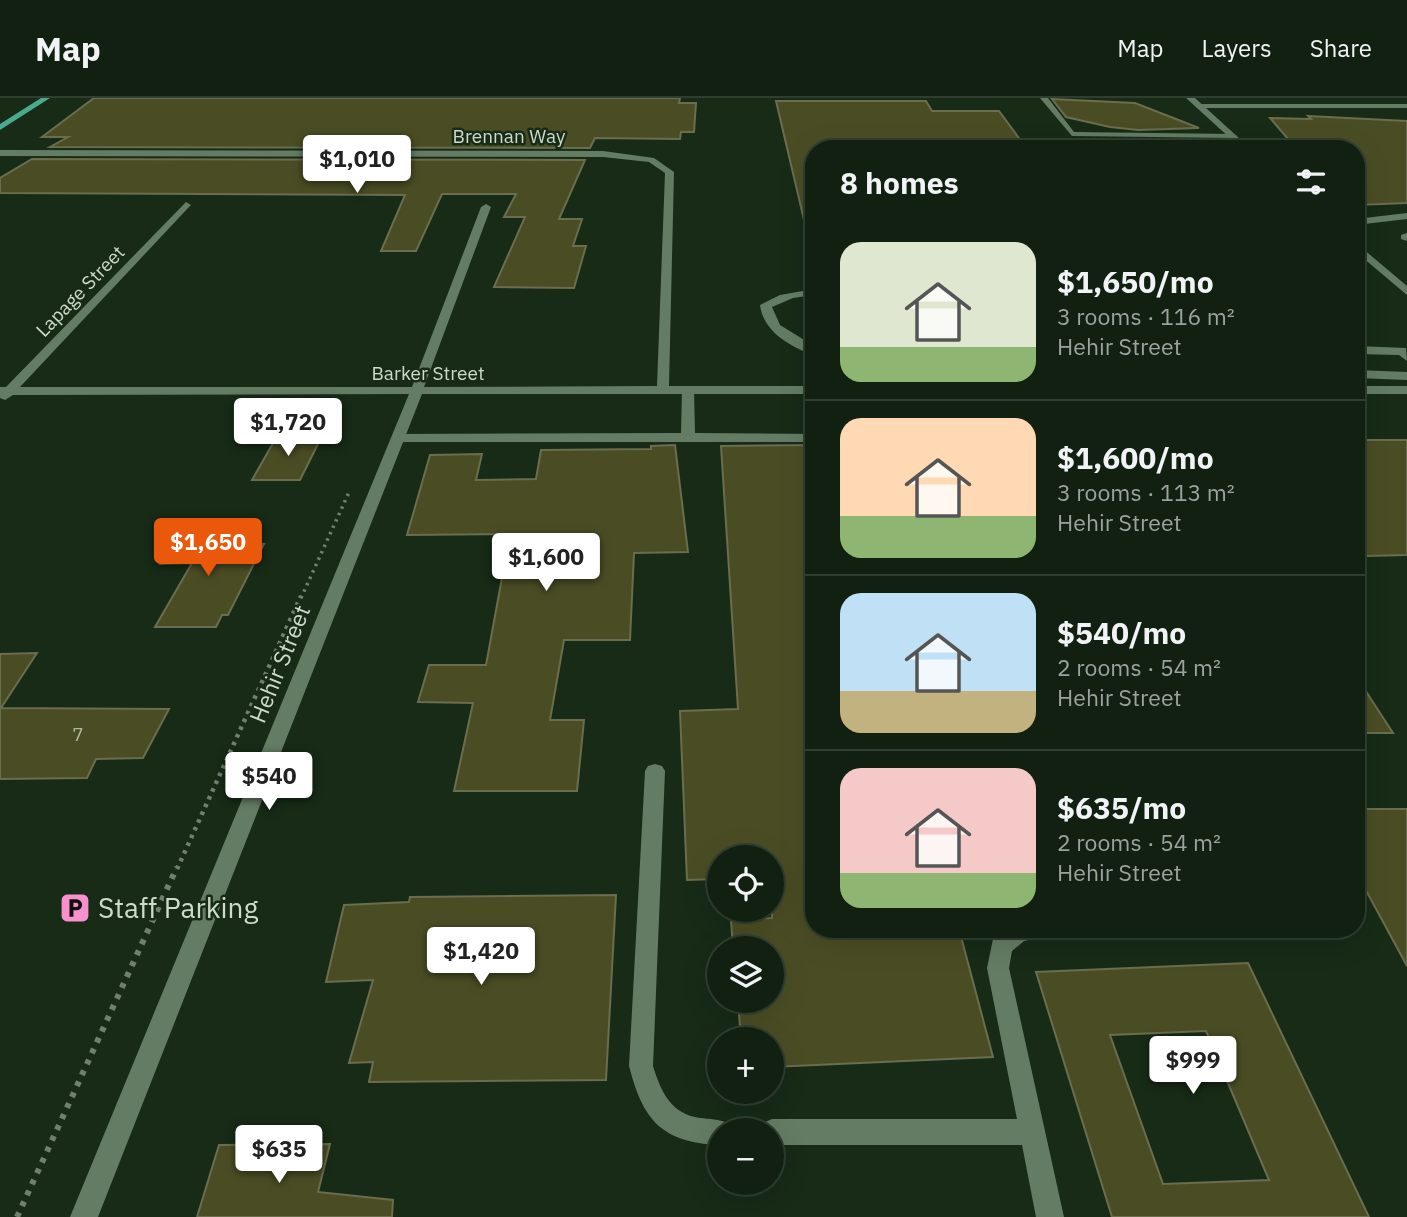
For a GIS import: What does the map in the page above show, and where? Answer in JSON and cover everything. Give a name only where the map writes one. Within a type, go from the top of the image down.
[{"type":"main road","points":[[0,128],[46,98]]},
{"type":"street","points":[[1044,98],[1072,134],[1233,136]]},
{"type":"street","points":[[1190,98],[1237,140]]},
{"type":"street","points":[[1199,106],[1407,106]]},
{"type":"street","name":"Brennan Way","points":[[0,153],[603,154],[651,160],[670,172],[663,390]]},
{"type":"street","name":"Lapage Street","points":[[3,394],[186,205]]},
{"type":"street","name":"Hehir Street","points":[[84,1217],[398,438],[486,206]]},
{"type":"street","points":[[1365,221],[1407,216]]},
{"type":"street","points":[[1365,254],[1404,287]]},
{"type":"street","points":[[805,293],[777,299],[766,305],[770,321],[786,335],[805,346]]},
{"type":"street","points":[[1365,350],[1402,351],[1407,357]]},
{"type":"street","points":[[1365,374],[1407,376]]},
{"type":"street","points":[[688,390],[688,437]]},
{"type":"street","name":"Barker Street","points":[[3,394],[805,390]]},
{"type":"street","points":[[1365,390],[1407,390]]},
{"type":"street","points":[[398,438],[805,438]]},
{"type":"street","points":[[655,771],[641,1066],[651,1100],[668,1120],[693,1130],[707,1131]]},
{"type":"street","points":[[1012,938],[1001,947],[999,968],[1050,1217]]},
{"type":"street","points":[[784,1132],[1032,1132]]},
{"type":"path","points":[[17,1217],[355,480]]},
{"type":"building","points":[[94,98],[680,98],[679,103],[696,103],[694,132],[681,132],[680,139],[595,138],[590,148],[50,147],[68,137],[42,137]]},
{"type":"building","points":[[1052,99],[1135,103],[1199,128],[1138,130],[1110,127],[1066,117]]},
{"type":"building","points":[[776,101],[926,101],[932,111],[999,111],[1020,140],[805,140],[804,220]]},
{"type":"building","points":[[1308,116],[1407,121],[1407,203],[1365,205],[1365,140],[1289,140],[1270,118],[1311,119]]},
{"type":"building","points":[[32,159],[585,160],[559,219],[582,219],[573,246],[586,246],[574,288],[494,287],[525,217],[504,217],[516,194],[442,194],[416,251],[381,251],[405,195],[0,193],[0,178]]},
{"type":"building","points":[[277,436],[322,436],[300,480],[252,480]]},
{"type":"building","points":[[1365,440],[1407,440],[1407,555],[1367,556]]},
{"type":"building","points":[[675,445],[688,552],[634,553],[630,640],[564,640],[550,720],[584,720],[577,791],[454,791],[473,703],[418,702],[429,665],[486,665],[510,534],[407,535],[430,455],[482,454],[476,480],[536,479],[541,450],[651,449],[651,446]]},
{"type":"building","points":[[805,445],[805,938],[961,938],[993,1057],[784,1066],[784,1027],[740,1027],[739,1013],[784,1013],[784,936],[732,936],[731,922],[784,922],[784,845],[707,845],[707,879],[687,880],[680,711],[738,709],[721,446]]},
{"type":"building","points":[[259,535],[255,544],[264,544],[228,615],[222,615],[216,627],[155,627],[192,563],[160,564],[175,536]]},
{"type":"building","points":[[37,653],[1,708],[169,709],[143,758],[96,759],[87,778],[0,779],[0,654]]},
{"type":"building","points":[[1365,690],[1393,733],[1365,733]]},
{"type":"building","points":[[1365,809],[1407,809],[1407,966],[1365,889]]},
{"type":"building","points":[[616,895],[606,1080],[369,1082],[373,1062],[349,1063],[373,980],[326,982],[344,905],[409,902],[410,897]]},
{"type":"building","points":[[1248,963],[1369,1217],[1112,1217],[1036,972]],"holes":[[[1206,1031],[1269,1180],[1163,1184],[1110,1035]]]},
{"type":"building","points":[[330,1144],[318,1192],[393,1200],[392,1217],[197,1217],[219,1145]]},
{"type":"place","name":"Staff Parking","points":[[75,908]]}]
